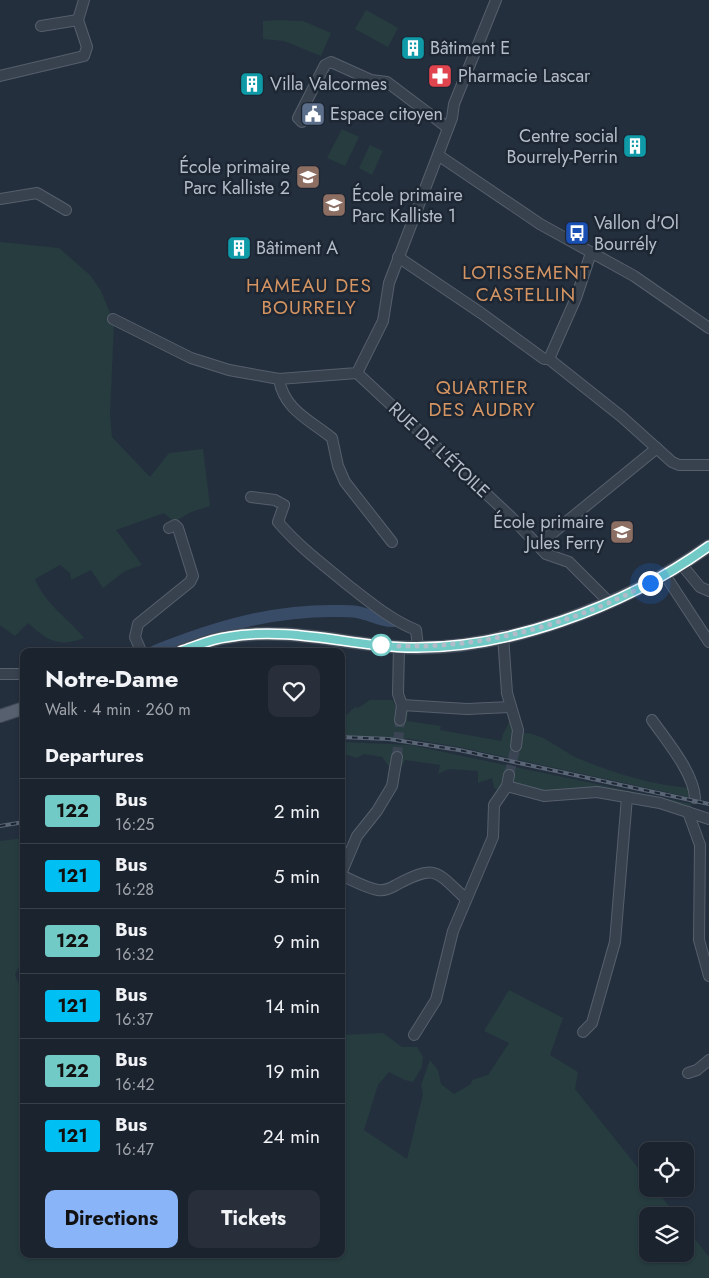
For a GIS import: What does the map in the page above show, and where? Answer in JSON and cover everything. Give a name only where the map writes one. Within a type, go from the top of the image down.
[{"type":"main road","points":[[189,648],[214,639],[258,634],[399,647],[457,644],[503,636],[605,605],[665,575],[709,546]]},
{"type":"main road","points":[[0,716],[20,709]]},
{"type":"street","points":[[0,76],[84,56],[87,47],[78,20],[84,0]]},
{"type":"street","points":[[113,319],[191,358],[229,370],[279,380],[357,373],[383,322],[389,283],[398,257],[450,123],[454,104],[496,0]]},
{"type":"street","points":[[450,123],[460,106],[502,0]]},
{"type":"street","points":[[41,26],[78,20]]},
{"type":"street","points":[[302,122],[298,118],[325,65],[331,62],[371,80],[388,82],[450,123]]},
{"type":"street","points":[[438,155],[551,230],[634,276],[709,328]]},
{"type":"street","points":[[0,199],[37,193],[66,210]]},
{"type":"street","points":[[548,359],[576,298],[591,253]]},
{"type":"street","points":[[398,257],[481,313],[544,359],[548,359],[622,417],[678,465],[709,465]]},
{"type":"street","name":"RUE DE L'ÉTOILE","points":[[357,373],[510,516],[546,554],[569,562],[590,583],[605,605]]},
{"type":"street","points":[[279,380],[281,388],[295,411],[332,438],[338,466],[345,482],[392,542]]},
{"type":"street","points":[[550,536],[657,448]]},
{"type":"street","points":[[251,497],[275,500],[284,505],[278,522],[297,544],[372,604],[416,630],[418,647]]},
{"type":"street","points":[[140,648],[134,637],[138,624],[190,582],[193,576],[178,528],[175,525],[170,528]]},
{"type":"street","points":[[682,565],[700,587],[709,591]]},
{"type":"street","points":[[665,575],[709,642]]},
{"type":"street","points":[[503,636],[506,679],[511,707],[518,730],[516,746]]},
{"type":"street","points":[[399,647],[398,694],[402,705],[400,720]]},
{"type":"street","points":[[0,674],[20,674]]},
{"type":"street","points":[[402,705],[451,708],[511,707]]},
{"type":"street","points":[[652,720],[681,762],[695,788],[692,807],[700,845],[699,940],[709,976]]},
{"type":"street","points":[[345,865],[357,836],[377,811],[392,786],[397,757]]},
{"type":"street","points":[[414,1036],[436,1000],[452,931],[493,837],[494,805],[507,786],[509,775]]},
{"type":"street","points":[[507,786],[544,796],[597,792],[692,807],[709,819]]},
{"type":"street","points":[[583,1032],[592,1023],[615,942],[627,797]]},
{"type":"street","points":[[345,877],[378,890],[388,890],[419,873],[433,872],[440,875],[466,899]]},
{"type":"street","points":[[688,1073],[701,1068],[709,1060]]},
{"type":"green space","points":[[366,10],[398,28],[388,47],[355,29]]},
{"type":"green space","points":[[263,21],[303,21],[331,33],[321,56],[284,41],[263,39]]},
{"type":"green space","points":[[342,129],[359,137],[345,166],[327,158]]},
{"type":"green space","points":[[370,145],[383,151],[372,175],[359,168]]},
{"type":"green space","points":[[0,242],[59,248],[90,275],[101,291],[114,323],[110,414],[112,437],[150,477],[169,453],[203,449],[210,506],[191,512],[174,522],[164,513],[116,530],[142,565],[125,571],[103,588],[91,570],[71,580],[70,573],[60,565],[35,579],[45,596],[84,638],[75,641],[53,641],[28,623],[15,636],[0,625]]},
{"type":"green space","points":[[370,700],[393,700],[397,710],[408,710],[407,721],[441,726],[440,730],[501,741],[511,718],[519,741],[523,733],[539,736],[575,757],[608,770],[648,782],[690,788],[693,798],[459,747],[411,739],[345,735],[345,716],[355,707],[358,708]]},
{"type":"green space","points":[[345,742],[410,745],[692,804],[690,808],[548,791],[500,791],[494,788],[492,778],[478,783],[478,771],[449,769],[438,774],[440,765],[405,760],[400,770],[399,780],[382,757],[364,754],[357,758],[345,754]]},
{"type":"green space","points":[[20,838],[20,964],[15,975],[20,987],[20,1258],[345,1258],[345,1035],[383,1033],[402,1047],[417,1047],[423,1057],[422,1067],[413,1082],[389,1072],[378,1085],[364,1130],[407,1159],[423,1094],[421,1085],[430,1060],[438,1070],[441,1084],[454,1094],[471,1084],[472,1080],[488,1075],[509,1043],[484,1031],[509,990],[563,1018],[550,1055],[578,1072],[575,1089],[639,1169],[639,1197],[662,1197],[670,1207],[639,1207],[639,1262],[694,1262],[694,1238],[709,1257],[709,1278],[0,1278],[0,841]]},
{"type":"waterway","points":[[163,648],[200,634],[244,622],[290,613],[350,611],[394,621]]},
{"type":"tunnel","points":[[397,757],[400,720]]},
{"type":"tunnel","points":[[509,775],[516,746]]},
{"type":"railway","points":[[345,737],[389,739],[459,750],[709,804]]},
{"type":"railway","points":[[0,826],[20,823]]},
{"type":"bus line","name":"122","points":[[189,648],[214,639],[258,634],[291,635],[399,647],[457,644],[489,639],[555,622],[610,603],[682,565],[709,546]]},
{"type":"place","name":"Bâtiment E","points":[[413,48]]},
{"type":"place","name":"Pharmacie Lascar","points":[[440,76]]},
{"type":"place","name":"Villa Valcormes","points":[[252,84]]},
{"type":"place","name":"Espace citoyen","points":[[313,114]]},
{"type":"place","name":"Centre social Bourrely-Perrin","points":[[635,146]]},
{"type":"place","name":"École primaire Parc Kalliste 2","points":[[308,177]]},
{"type":"place","name":"École primaire Parc Kalliste 1","points":[[334,205]]},
{"type":"place","name":"Vallon d'Ol Bourrély","points":[[577,233]]},
{"type":"place","name":"Bâtiment A","points":[[239,248]]},
{"type":"place","name":"École primaire Jules Ferry","points":[[622,532]]},
{"type":"district","name":"LOTISSEMENT CASTELLIN","points":[[526,283]]},
{"type":"district","name":"HAMEAU DES BOURRELY","points":[[309,296]]},
{"type":"district","name":"QUARTIER DES AUDRY","points":[[482,398]]},
{"type":"route","points":[[381,645],[399,647],[426,646],[489,639],[542,626],[587,612],[650,583]]}]
